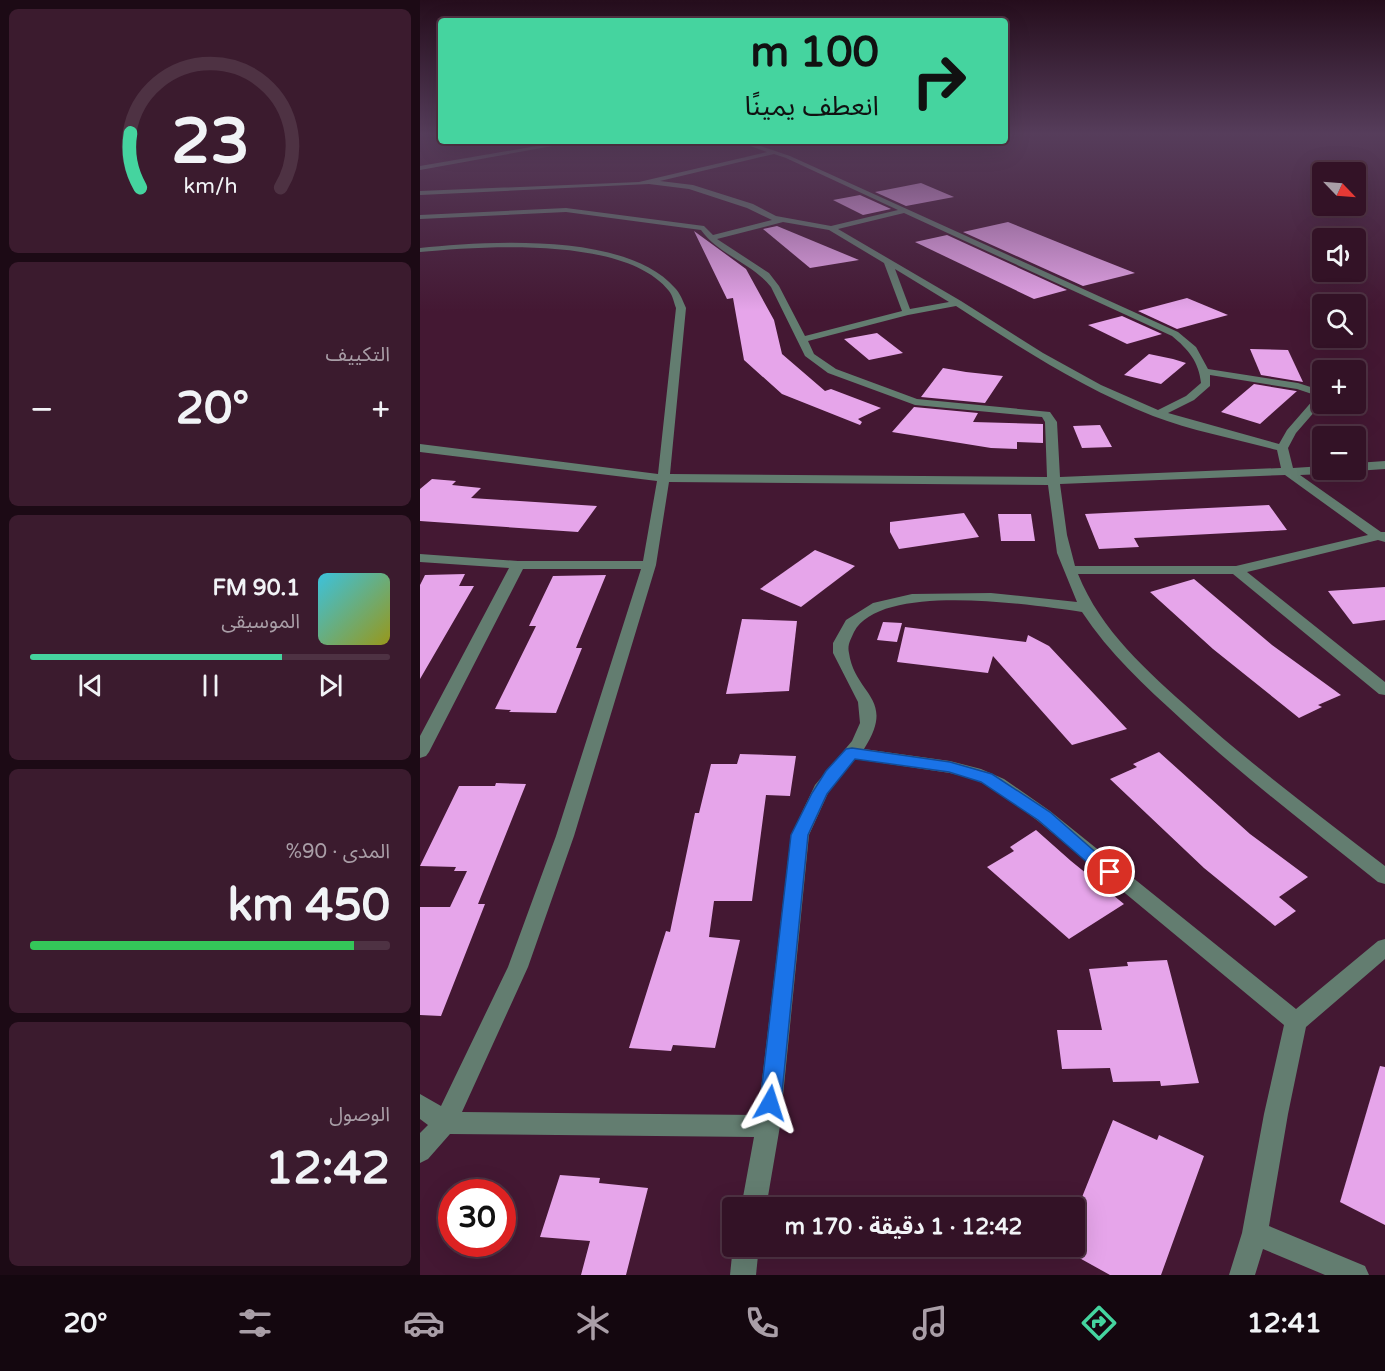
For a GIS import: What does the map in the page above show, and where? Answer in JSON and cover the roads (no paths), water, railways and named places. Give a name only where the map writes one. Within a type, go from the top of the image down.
[{"type":"street","points":[[423,206],[551,192]]},
{"type":"street","points":[[704,192],[750,206],[781,220],[831,228],[958,303],[1039,355],[1097,387],[1158,414],[1282,448]]},
{"type":"street","points":[[868,192],[1157,324],[1186,342],[1198,356],[1205,370],[1206,384],[1200,391],[1158,414]]},
{"type":"street","points":[[423,206],[566,210],[704,228],[711,238],[766,275],[776,286],[810,356],[832,371],[915,402],[1046,414],[1051,422],[1053,481],[1070,570],[1088,608],[1117,650],[1215,743],[1385,877]]},
{"type":"street","points":[[831,228],[907,210]]},
{"type":"street","points":[[711,238],[781,220]]},
{"type":"street","points":[[420,250],[505,244],[553,246],[618,259],[651,271],[672,288],[681,308],[664,477],[649,565],[566,836],[522,956],[445,1123],[420,1151]]},
{"type":"street","points":[[887,260],[907,312]]},
{"type":"street","points":[[801,340],[907,312],[958,303]]},
{"type":"street","points":[[1205,370],[1305,388],[1319,395],[1320,399],[1291,432],[1282,448],[1288,472],[1382,536]]},
{"type":"street","points":[[420,448],[664,477],[1053,481],[1312,471]]},
{"type":"street","points":[[1366,466],[1385,465]]},
{"type":"street","points":[[1070,570],[1236,570],[1382,536]]},
{"type":"street","points":[[420,558],[518,565],[649,565]]},
{"type":"street","points":[[420,752],[518,565]]},
{"type":"street","points":[[1236,570],[1385,690]]},
{"type":"street","points":[[755,1197],[768,1126],[800,835],[831,774],[852,753],[864,735],[868,721],[867,704],[842,659],[841,642],[847,628],[860,616],[900,599],[943,595],[995,597],[1088,608]]},
{"type":"street","points":[[852,753],[950,767],[975,773],[998,783],[1044,816],[1296,1022]]},
{"type":"street","points":[[1242,1275],[1255,1233],[1276,1114],[1296,1022],[1385,947]]},
{"type":"street","points":[[420,1105],[445,1123],[768,1126]]},
{"type":"street","points":[[1255,1233],[1356,1275]]},
{"type":"street","points":[[743,1275],[745,1257]]}]
